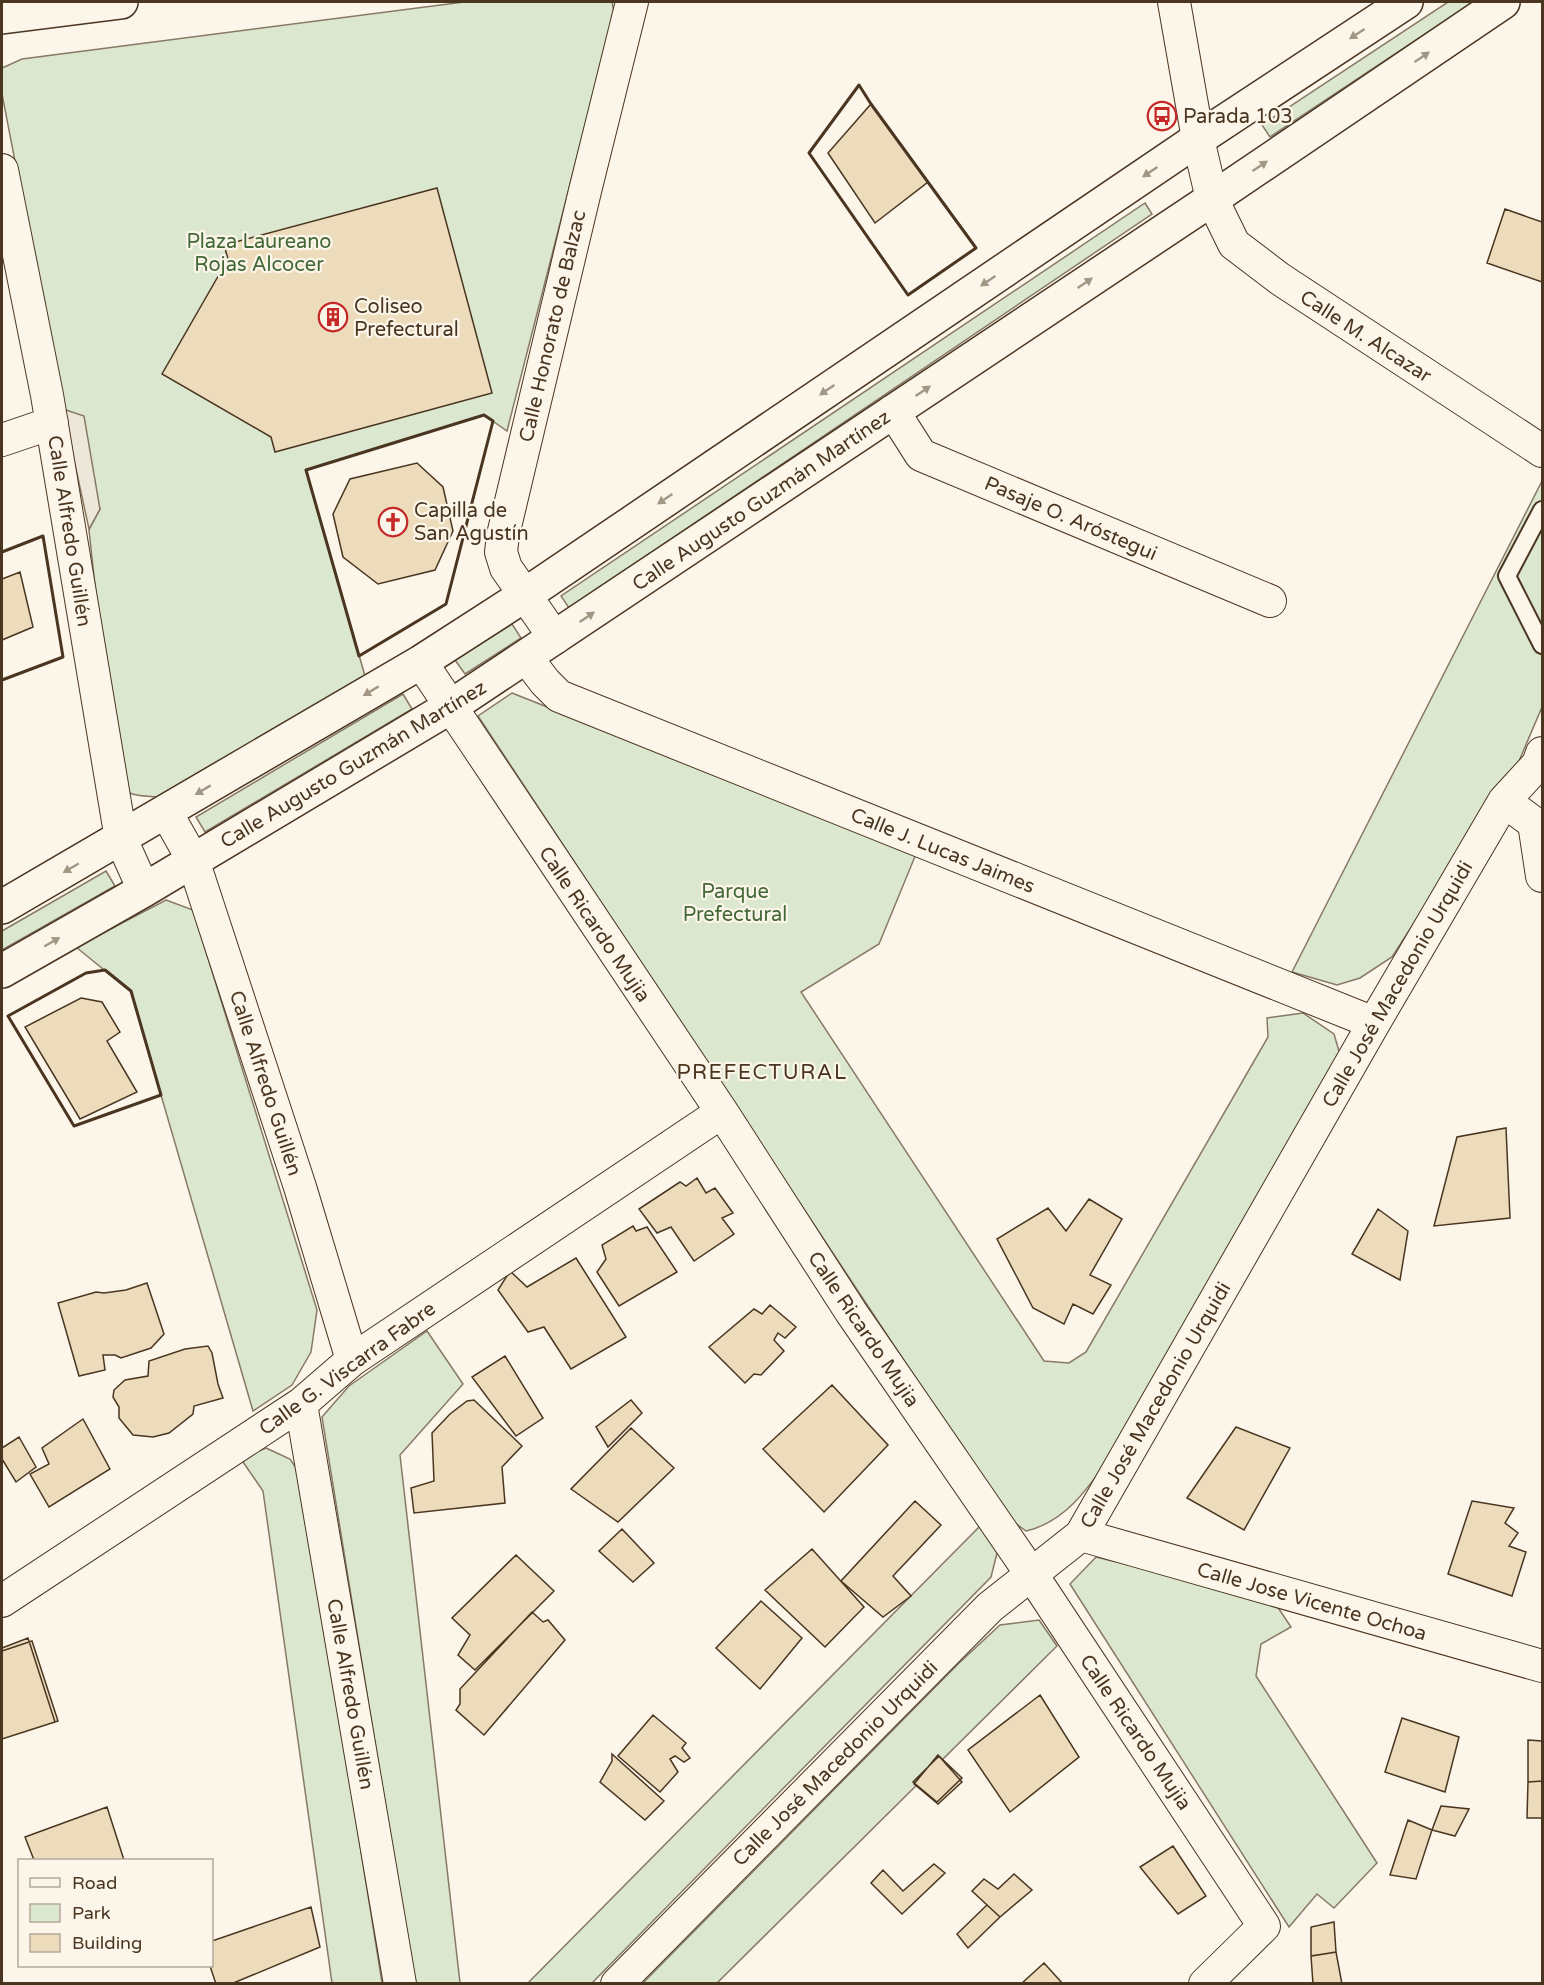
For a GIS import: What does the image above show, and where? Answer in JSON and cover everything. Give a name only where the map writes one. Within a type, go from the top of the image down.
[{"type":"street","points":[[2,17],[121,2]]},
{"type":"street","name":"Calle Honorato de Balzac","points":[[555,638],[506,568],[501,552],[503,535],[632,2]]},
{"type":"street","name":"Calle M. Alcazar","points":[[1174,2],[1198,139],[1212,199],[1234,244],[1280,279],[1542,451]]},
{"type":"street","points":[[2,907],[421,662],[525,595],[1198,139],[1406,2]]},
{"type":"street","name":"Calle Augusto Guzmán Martínez","points":[[2,971],[144,890],[450,707],[1212,199],[1503,2]]},
{"type":"street","name":"Calle Alfredo Guillén","points":[[2,170],[52,423],[122,838],[144,890]]},
{"type":"street","name":"Pasaje O. Aróstegui","points":[[893,411],[921,455],[1270,601]]},
{"type":"street","points":[[2,440],[52,423]]},
{"type":"street","name":"Calle J. Lucas Jaimes","points":[[526,657],[559,696],[1374,1023]]},
{"type":"street","name":"Calle Ricardo Mujia","points":[[421,662],[722,1112],[851,1312],[1032,1575],[1264,1926],[1205,1983]]},
{"type":"street","name":"Calle José Macedonio Urquidi","points":[[617,1983],[990,1607],[1081,1535],[1504,801],[1538,764],[1542,753]]},
{"type":"street","points":[[1504,801],[1534,823],[1542,876]]},
{"type":"street","name":"Calle Alfredo Guillén","points":[[166,812],[193,860],[300,1187],[352,1360]]},
{"type":"street","name":"Calle G. Viscarra Fabre","points":[[2,1601],[302,1404],[352,1360],[722,1112]]},
{"type":"street","name":"Calle Alfredo Guillén","points":[[302,1404],[400,1983]]},
{"type":"street","name":"Calle Jose Vicente Ochoa","points":[[1081,1535],[1542,1666]]},
{"type":"lane","points":[[1542,510],[1507,576],[1542,645]]},
{"type":"green space","name":"Plaza Laureano Rojas Alcocer","points":[[464,2],[612,2],[614,12],[507,431],[484,415],[306,470],[365,676],[158,797],[130,793],[116,782],[89,530],[100,509],[63,409],[2,94],[2,68],[22,59]]},
{"type":"green space","points":[[1448,2],[1473,2],[1270,137],[1262,125]]},
{"type":"green space","points":[[1145,203],[1152,214],[569,608],[561,596]]},
{"type":"green space","points":[[1542,481],[1542,707],[1519,761],[1392,957],[1360,978],[1337,985],[1292,972]]},
{"type":"green space","points":[[512,624],[521,638],[465,674],[455,660]]},
{"type":"green space","name":"Parque Prefectural","points":[[512,693],[916,854],[879,944],[801,992],[1044,1361],[1069,1363],[1086,1352],[1268,1037],[1267,1018],[1303,1013],[1334,1034],[1341,1058],[1119,1445],[1090,1485],[1068,1509],[1055,1518],[1042,1526],[1026,1531],[1008,1518],[478,716]]},
{"type":"green space","points":[[403,694],[412,709],[205,832],[196,817]]},
{"type":"green space","points":[[106,871],[115,886],[2,950],[2,931]]},
{"type":"green space","points":[[166,900],[193,910],[317,1310],[311,1352],[292,1385],[253,1411],[131,992],[76,947]]},
{"type":"green space","points":[[427,1331],[463,1384],[400,1455],[460,1983],[414,1983],[322,1417],[349,1386]]},
{"type":"green space","points":[[266,1448],[290,1459],[301,1475],[382,1983],[332,1983],[263,1491],[241,1459]]},
{"type":"green space","points":[[982,1524],[997,1553],[991,1577],[592,1983],[527,1984]]},
{"type":"green space","points":[[1096,1557],[1273,1600],[1291,1627],[1261,1644],[1256,1676],[1377,1863],[1334,1908],[1317,1894],[1289,1927],[1070,1584]]},
{"type":"green space","points":[[1039,1620],[1057,1646],[717,1983],[642,1984],[958,1664],[1000,1625]]},
{"type":"shaded area","points":[[63,409],[84,416],[100,509],[89,529]]},
{"type":"building","points":[[871,104],[928,182],[875,223],[828,153]]},
{"type":"building","name":"Coliseo Prefectural","points":[[437,188],[492,393],[275,452],[271,437],[162,374],[228,259],[224,245]]},
{"type":"building","points":[[1505,209],[1542,222],[1542,282],[1487,263]]},
{"type":"building","name":"Capilla de San Agustín","points":[[417,463],[443,487],[453,531],[435,570],[378,584],[343,557],[333,514],[350,479]]},
{"type":"building","points":[[20,572],[33,627],[2,640],[2,579]]},
{"type":"building","points":[[81,998],[102,1002],[120,1032],[107,1041],[137,1092],[80,1119],[25,1027]]},
{"type":"building","points":[[1506,1128],[1510,1218],[1434,1226],[1457,1137]]},
{"type":"building","points":[[697,1178],[706,1193],[715,1188],[733,1213],[722,1218],[734,1234],[694,1261],[671,1227],[657,1233],[639,1209],[680,1182],[686,1186]]},
{"type":"building","points":[[1089,1199],[1122,1219],[1090,1275],[1111,1285],[1093,1314],[1073,1304],[1064,1324],[1033,1308],[997,1239],[1048,1208],[1066,1231]]},
{"type":"building","points":[[1378,1209],[1408,1231],[1400,1280],[1352,1254]]},
{"type":"building","points":[[633,1226],[636,1231],[647,1227],[677,1272],[619,1306],[597,1272],[606,1259],[602,1245]]},
{"type":"building","points":[[576,1258],[626,1337],[571,1369],[544,1327],[528,1332],[498,1290],[510,1271],[527,1287]]},
{"type":"building","points":[[147,1283],[164,1334],[151,1348],[121,1358],[115,1355],[103,1355],[105,1370],[79,1376],[58,1303],[96,1292],[126,1290]]},
{"type":"building","points":[[770,1305],[796,1327],[785,1338],[778,1333],[774,1340],[784,1351],[761,1375],[754,1374],[745,1383],[709,1347],[754,1309],[762,1314]]},
{"type":"building","points":[[208,1346],[212,1353],[223,1398],[194,1406],[193,1414],[169,1433],[153,1437],[133,1435],[119,1418],[119,1407],[113,1397],[114,1390],[125,1380],[148,1376],[149,1361],[185,1349]]},
{"type":"building","points":[[505,1356],[543,1418],[516,1436],[472,1377]]},
{"type":"building","points":[[832,1385],[888,1445],[824,1512],[763,1449]]},
{"type":"building","points":[[474,1400],[522,1446],[502,1467],[505,1503],[414,1513],[411,1488],[434,1481],[432,1433],[450,1414],[467,1401]]},
{"type":"building","points":[[631,1400],[642,1413],[608,1447],[596,1427]]},
{"type":"building","points":[[83,1419],[110,1469],[49,1507],[30,1474],[49,1464],[42,1448]]},
{"type":"building","points":[[1236,1427],[1290,1448],[1244,1530],[1187,1498]]},
{"type":"building","points":[[631,1428],[674,1468],[618,1522],[571,1489]]},
{"type":"building","points":[[19,1437],[36,1467],[16,1482],[2,1459],[2,1448]]},
{"type":"building","points":[[915,1501],[941,1525],[893,1576],[911,1596],[883,1617],[841,1581]]},
{"type":"building","points":[[1472,1501],[1514,1508],[1505,1523],[1518,1533],[1509,1546],[1526,1552],[1512,1596],[1448,1574]]},
{"type":"building","points":[[622,1529],[654,1563],[633,1582],[599,1551]]},
{"type":"building","points":[[812,1549],[864,1607],[825,1647],[765,1590]]},
{"type":"building","points":[[516,1555],[554,1591],[475,1670],[458,1655],[470,1635],[452,1618]]},
{"type":"building","points":[[761,1601],[802,1638],[760,1689],[716,1648]]},
{"type":"building","points":[[532,1612],[543,1622],[548,1620],[565,1640],[484,1735],[456,1710],[460,1704],[460,1689]]},
{"type":"building","points":[[28,1638],[55,1722],[2,1739],[2,1648]]},
{"type":"building","points":[[32,1641],[58,1721],[2,1739],[2,1651]]},
{"type":"building","points":[[1040,1695],[1079,1757],[1010,1812],[968,1750]]},
{"type":"building","points":[[653,1715],[686,1743],[682,1748],[690,1758],[684,1762],[675,1756],[670,1759],[678,1772],[660,1792],[618,1756]]},
{"type":"building","points":[[1402,1718],[1459,1737],[1445,1792],[1385,1772]]},
{"type":"building","points":[[1528,1740],[1542,1741],[1542,1781],[1528,1782]]},
{"type":"building","points":[[612,1754],[664,1801],[645,1820],[600,1782],[612,1761]]},
{"type":"building","points":[[938,1755],[962,1782],[938,1804],[914,1784]]},
{"type":"building","points":[[939,1756],[962,1778],[937,1802],[913,1782]]},
{"type":"building","points":[[1542,1781],[1542,1818],[1527,1818],[1528,1782]]},
{"type":"building","points":[[1441,1806],[1469,1809],[1455,1836],[1432,1830]]},
{"type":"building","points":[[107,1807],[124,1859],[34,1859],[25,1837]]},
{"type":"building","points":[[1408,1820],[1432,1830],[1416,1879],[1390,1875]]},
{"type":"building","points":[[1173,1846],[1206,1896],[1178,1914],[1140,1867]]},
{"type":"building","points":[[934,1864],[945,1873],[902,1914],[871,1883],[883,1870],[903,1891]]},
{"type":"building","points":[[1014,1874],[1032,1890],[1000,1917],[972,1891],[984,1879],[998,1889]]},
{"type":"building","points":[[987,1905],[1000,1917],[968,1948],[957,1934]]},
{"type":"building","points":[[311,1907],[320,1947],[231,1984],[216,1984],[210,1967],[213,1967],[213,1941]]},
{"type":"building","points":[[1334,1922],[1336,1952],[1311,1956],[1311,1927]]},
{"type":"building","points":[[1336,1952],[1342,1984],[1313,1984],[1311,1956]]},
{"type":"building","points":[[1044,1963],[1063,1984],[1021,1984]]},
{"type":"wall","points":[[859,85],[976,248],[908,295],[809,153],[859,85]]},
{"type":"wall","points":[[484,415],[493,421],[446,604],[359,656],[306,470],[484,415]]},
{"type":"wall","points":[[2,552],[43,536],[63,657],[2,680]]},
{"type":"wall","points":[[105,970],[131,991],[161,1095],[74,1126],[8,1016],[86,973],[105,970]]},
{"type":"place","name":"Parada 103","points":[[1162,116]]},
{"type":"place","name":"Coliseo Prefectural","points":[[333,317]]},
{"type":"place","name":"Capilla de San Agustín","points":[[393,522]]},
{"type":"district","name":"PREFECTURAL","points":[[762,1072]]}]
